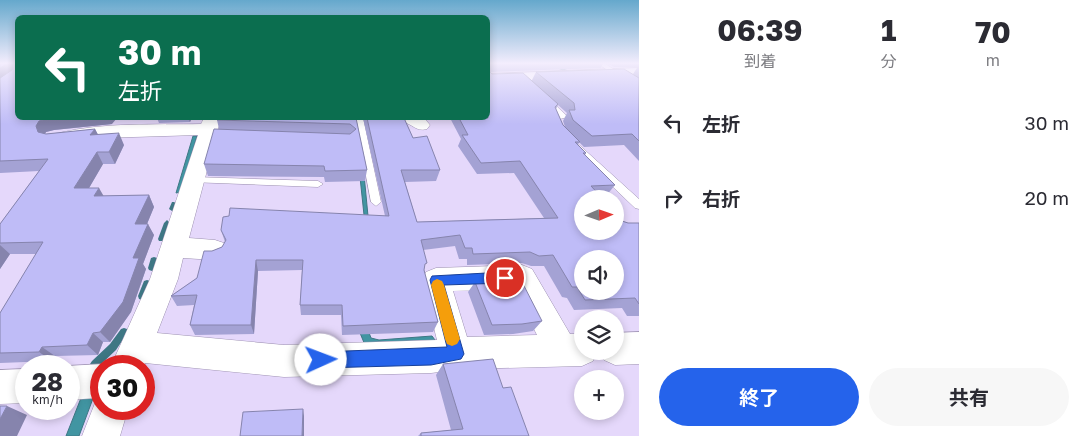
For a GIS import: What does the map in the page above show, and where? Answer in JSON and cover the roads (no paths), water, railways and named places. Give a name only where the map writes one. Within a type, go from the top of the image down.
[{"type":"street","points":[[54,138],[101,132],[211,129],[164,279],[131,355]]},
{"type":"street","points":[[174,248],[215,250]]},
{"type":"street","points":[[456,354],[436,280],[522,277],[572,350]]},
{"type":"street","points":[[624,349],[639,348]]},
{"type":"street","points":[[155,357],[284,361],[431,357],[456,354],[572,350]]},
{"type":"street","points":[[0,387],[15,386]]},
{"type":"street","points":[[100,436],[106,420]]},
{"type":"lane","points":[[525,83],[564,117],[555,117],[561,133],[639,205]]},
{"type":"lane","points":[[358,120],[376,202]]},
{"type":"lane","points":[[194,180],[318,184]]},
{"type":"waterway","points":[[172,209],[174,204]]},
{"type":"waterway","points":[[162,239],[167,223]]},
{"type":"waterway","points":[[152,268],[154,260]]},
{"type":"waterway","points":[[142,296],[147,283]]},
{"type":"waterway","points":[[105,355],[124,332]]}]
